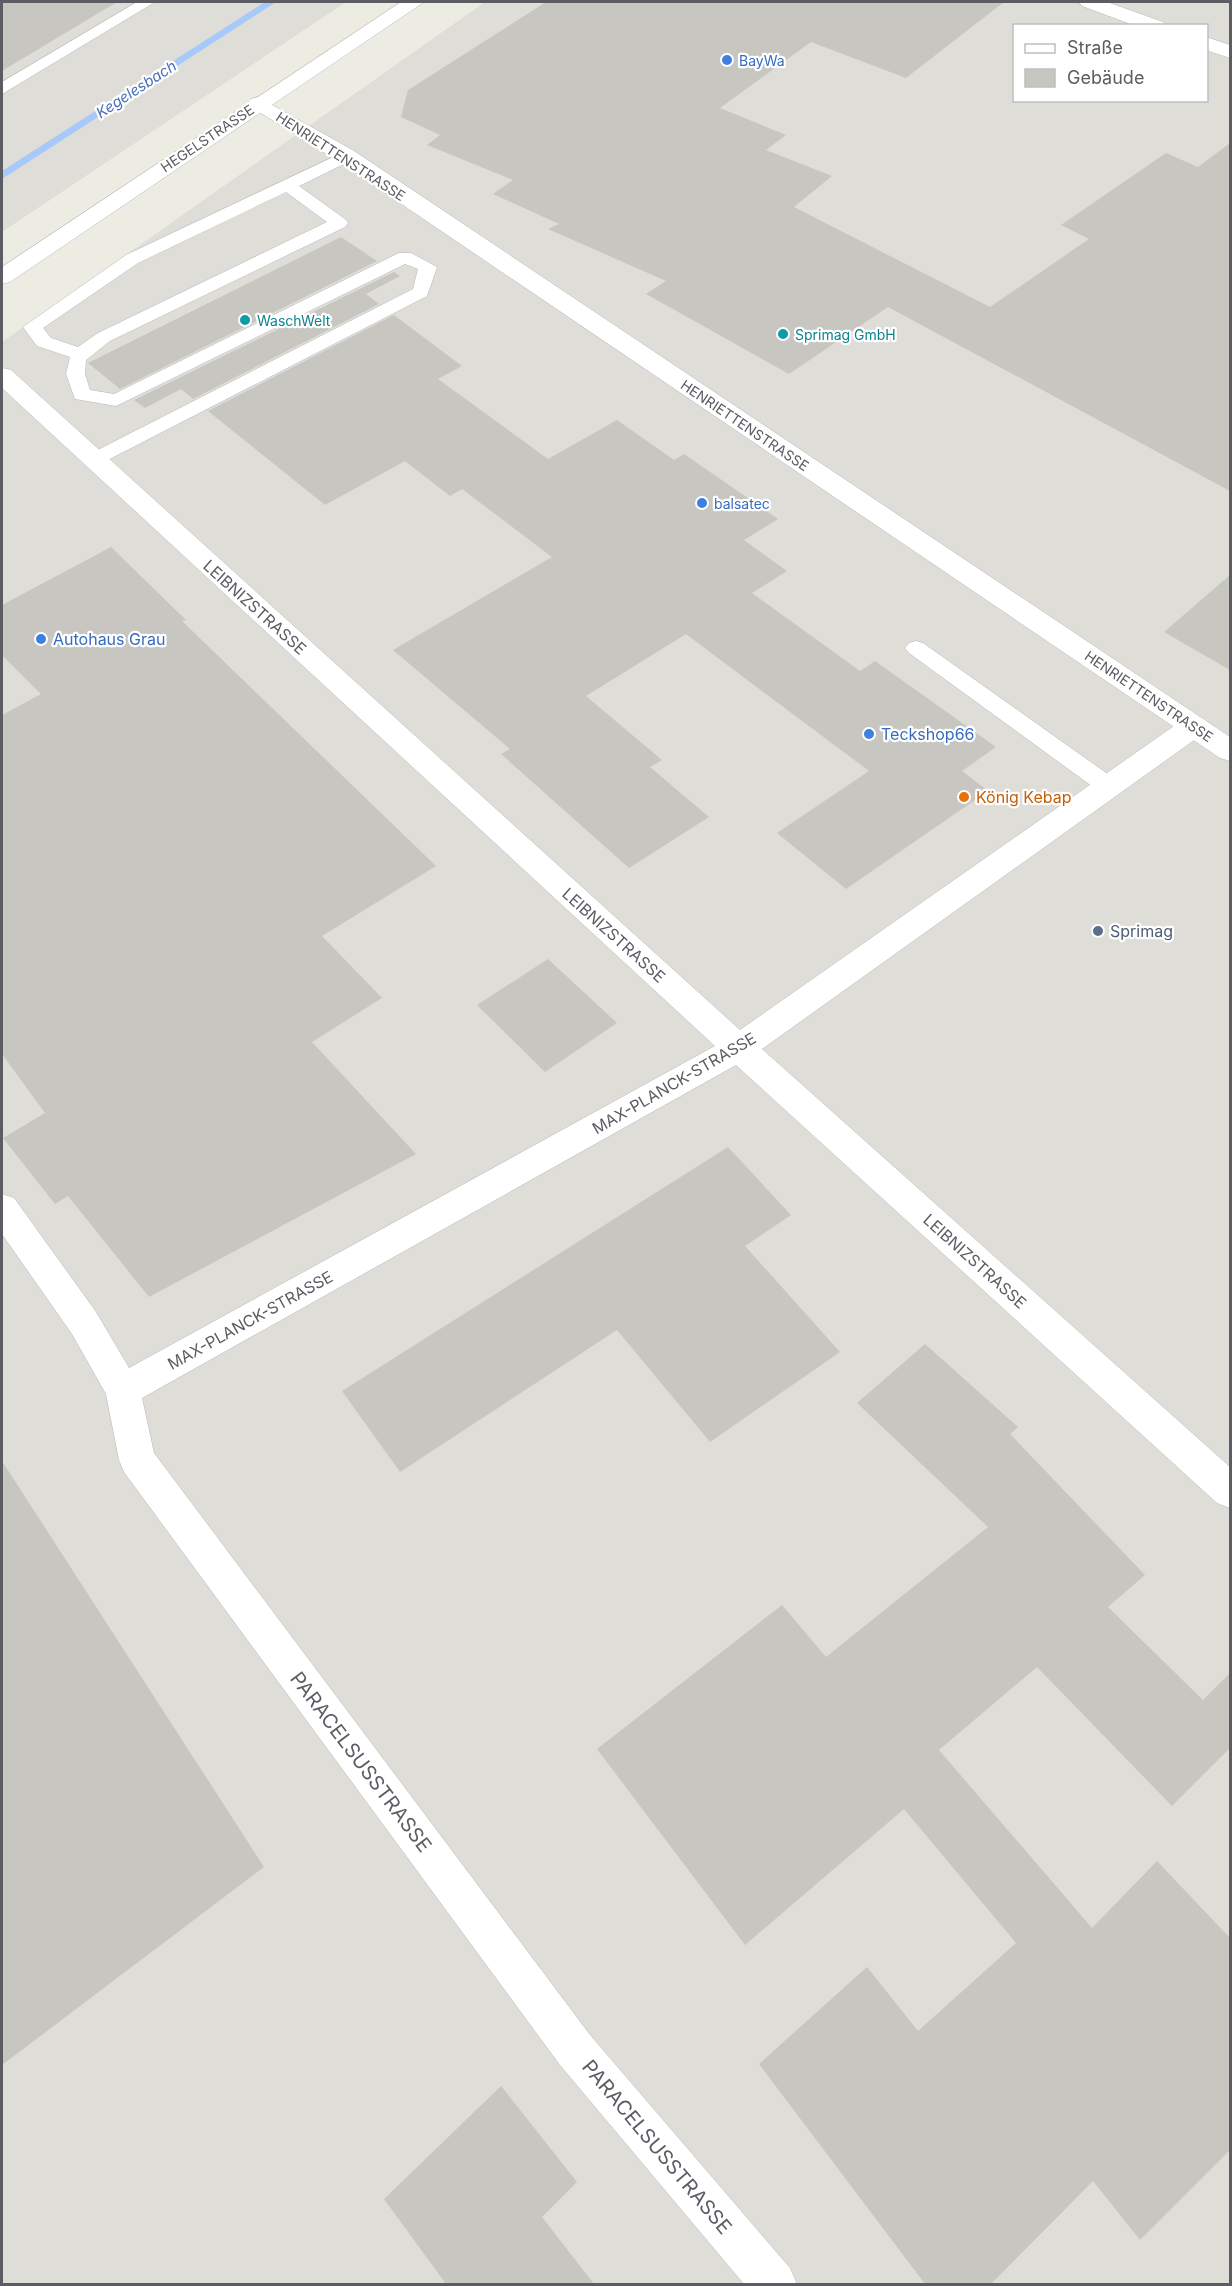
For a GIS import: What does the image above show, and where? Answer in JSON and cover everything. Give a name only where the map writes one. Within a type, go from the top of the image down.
[{"type":"street","name":"HEGELSTRASSE","points":[[2,277],[258,103],[414,2]]},
{"type":"street","points":[[1089,2],[1150,24]]},
{"type":"street","points":[[1208,44],[1230,52]]},
{"type":"street","name":"HENRIETTENSTRASSE","points":[[258,103],[346,156],[1230,751]]},
{"type":"street","name":"LEIBNIZSTRASSE","points":[[2,375],[739,1048],[1230,1491]]},
{"type":"street","name":"MAX-PLANCK-STRASSE","points":[[123,1390],[739,1048],[1194,726]]},
{"type":"street","name":"PARACELSUSSTRASSE","points":[[2,1208],[84,1323],[123,1390],[137,1460],[574,2050],[774,2284]]},
{"type":"lane","points":[[2,89],[147,2]]},
{"type":"lane","points":[[79,354],[44,342],[32,327],[132,259],[346,156]]},
{"type":"lane","points":[[93,460],[421,292],[428,267],[405,257],[116,400],[82,395],[74,371],[79,354],[104,337],[339,223],[287,185]]},
{"type":"lane","points":[[916,648],[1108,786]]},
{"type":"shaded area","points":[[2,2],[346,2],[2,232]]},
{"type":"shaded area","points":[[485,2],[1230,2],[1230,2284],[2,2284],[2,342]]},
{"type":"building","points":[[2,2],[117,2],[2,71]]},
{"type":"building","points":[[546,2],[1004,2],[906,78],[811,42],[720,108],[786,135],[766,150],[832,176],[794,207],[990,307],[1089,239],[1061,225],[1166,153],[1198,167],[1230,143],[1230,491],[888,307],[789,374],[646,294],[666,281],[548,229],[559,224],[493,194],[513,180],[427,145],[440,135],[401,117],[408,90]]},
{"type":"building","points":[[341,237],[377,261],[120,389],[88,363]]},
{"type":"building","points":[[394,272],[400,276],[366,294],[379,304],[193,399],[181,389],[145,408],[134,400]]},
{"type":"building","points":[[394,315],[462,366],[438,379],[548,459],[617,420],[674,460],[684,454],[778,519],[744,540],[787,571],[752,593],[860,671],[875,661],[996,747],[962,771],[988,791],[846,889],[777,833],[869,771],[686,634],[586,696],[662,760],[650,767],[709,817],[629,868],[501,754],[510,749],[393,650],[552,557],[462,489],[450,496],[405,461],[325,505],[208,411]]},
{"type":"building","points":[[111,547],[186,620],[182,621],[436,866],[322,936],[382,998],[312,1042],[416,1154],[149,1297],[68,1196],[55,1204],[3,1138],[45,1113],[2,1054],[2,715],[41,694],[2,655],[2,605]]},
{"type":"building","points":[[1230,575],[1230,670],[1164,632]]},
{"type":"building","points":[[548,959],[617,1023],[545,1072],[477,1005]]},
{"type":"building","points":[[728,1147],[791,1215],[745,1246],[840,1352],[710,1442],[617,1330],[400,1472],[342,1391]]},
{"type":"building","points":[[925,1344],[1018,1427],[1010,1434],[1145,1575],[1108,1607],[1203,1700],[1230,1673],[1230,1748],[1172,1806],[1037,1667],[939,1750],[1092,1928],[1157,1861],[1230,1938],[1230,2150],[1140,2240],[1093,2181],[991,2284],[925,2284],[759,2064],[867,1967],[918,2031],[1016,1943],[904,1809],[745,1945],[597,1749],[782,1605],[826,1657],[988,1527],[857,1403]]},
{"type":"building","points":[[2,1461],[264,1867],[2,2065]]},
{"type":"building","points":[[501,2086],[577,2182],[542,2217],[594,2284],[446,2284],[384,2199]]},
{"type":"waterway","name":"Kegelesbach","points":[[2,176],[271,2]]},
{"type":"place","name":"BayWa","points":[[727,60]]},
{"type":"place","name":"WaschWelt","points":[[245,320]]},
{"type":"place","name":"Sprimag GmbH","points":[[783,334]]},
{"type":"place","name":"balsatec","points":[[702,503]]},
{"type":"place","name":"Autohaus Grau","points":[[41,639]]},
{"type":"place","name":"Teckshop66","points":[[869,734]]},
{"type":"place","name":"König Kebap","points":[[964,797]]},
{"type":"place","name":"Sprimag","points":[[1098,931]]}]
